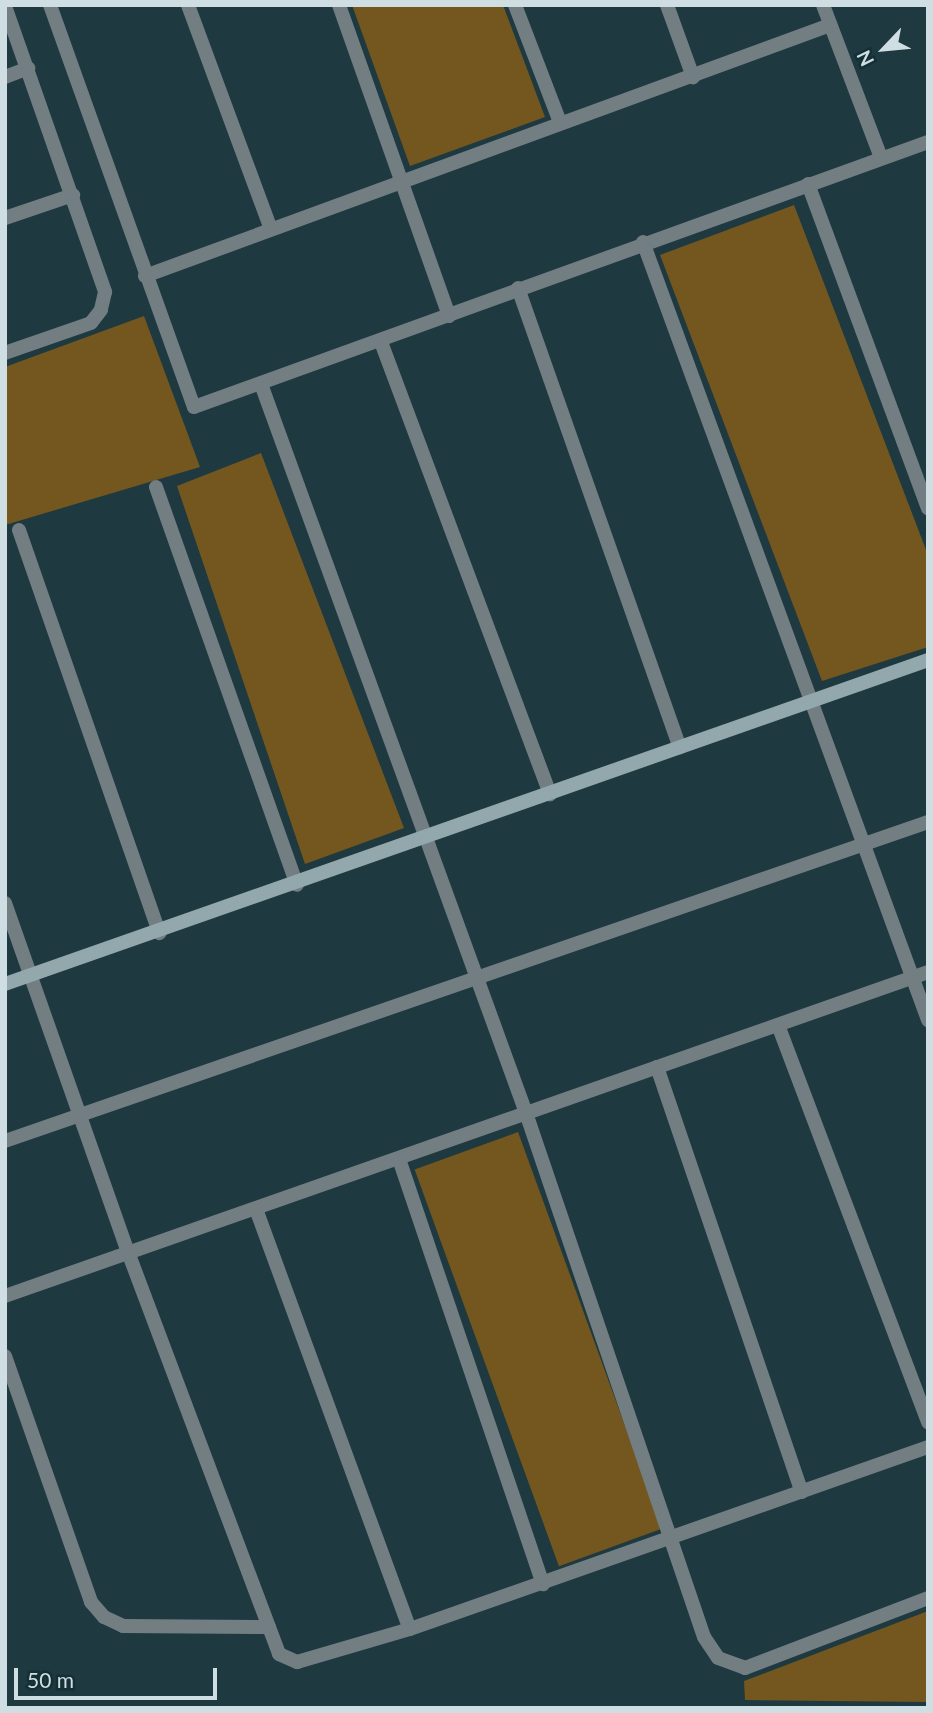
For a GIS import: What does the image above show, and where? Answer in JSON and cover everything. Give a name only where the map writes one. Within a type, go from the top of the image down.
[{"type":"street","points":[[50,5],[194,407],[380,342],[643,242],[928,142]]},
{"type":"street","points":[[188,5],[271,229]]},
{"type":"street","points":[[339,5],[403,179],[449,316]]},
{"type":"street","points":[[515,5],[560,122]]},
{"type":"street","points":[[667,5],[693,77]]},
{"type":"street","points":[[823,5],[881,158]]},
{"type":"street","points":[[5,6],[73,195],[104,292],[101,310],[91,323],[5,354]]},
{"type":"street","points":[[145,276],[403,179],[693,77],[830,25]]},
{"type":"street","points":[[5,76],[28,68]]},
{"type":"street","points":[[808,184],[928,509]]},
{"type":"street","points":[[5,218],[73,195]]},
{"type":"street","points":[[643,242],[928,1020]]},
{"type":"street","points":[[518,288],[680,747]]},
{"type":"street","points":[[380,342],[550,795]]},
{"type":"street","points":[[261,384],[424,840],[526,1113],[704,1637],[718,1658],[745,1668],[928,1598]]},
{"type":"street","points":[[156,486],[298,885]]},
{"type":"street","points":[[19,530],[159,933]]},
{"type":"street","points":[[5,984],[298,885],[928,660]]},
{"type":"street","points":[[5,1141],[474,976],[928,822]]},
{"type":"street","points":[[5,903],[128,1252],[279,1654],[298,1662],[410,1629],[928,1447]]},
{"type":"street","points":[[5,1296],[928,972]]},
{"type":"street","points":[[778,1025],[928,1423]]},
{"type":"street","points":[[657,1067],[802,1492]]},
{"type":"street","points":[[399,1159],[543,1584]]},
{"type":"street","points":[[256,1209],[410,1629]]},
{"type":"street","points":[[5,1356],[92,1602],[104,1617],[123,1626],[269,1627]]},
{"type":"shaded area","points":[[352,5],[503,5],[545,117],[410,166]]},
{"type":"shaded area","points":[[794,205],[928,555],[928,647],[822,681],[660,255]]},
{"type":"shaded area","points":[[144,316],[200,467],[5,525],[5,367]]},
{"type":"shaded area","points":[[261,453],[404,828],[305,864],[177,486]]},
{"type":"shaded area","points":[[518,1132],[662,1529],[559,1566],[415,1170]]},
{"type":"shaded area","points":[[928,1611],[928,1702],[745,1700],[744,1681]]}]
